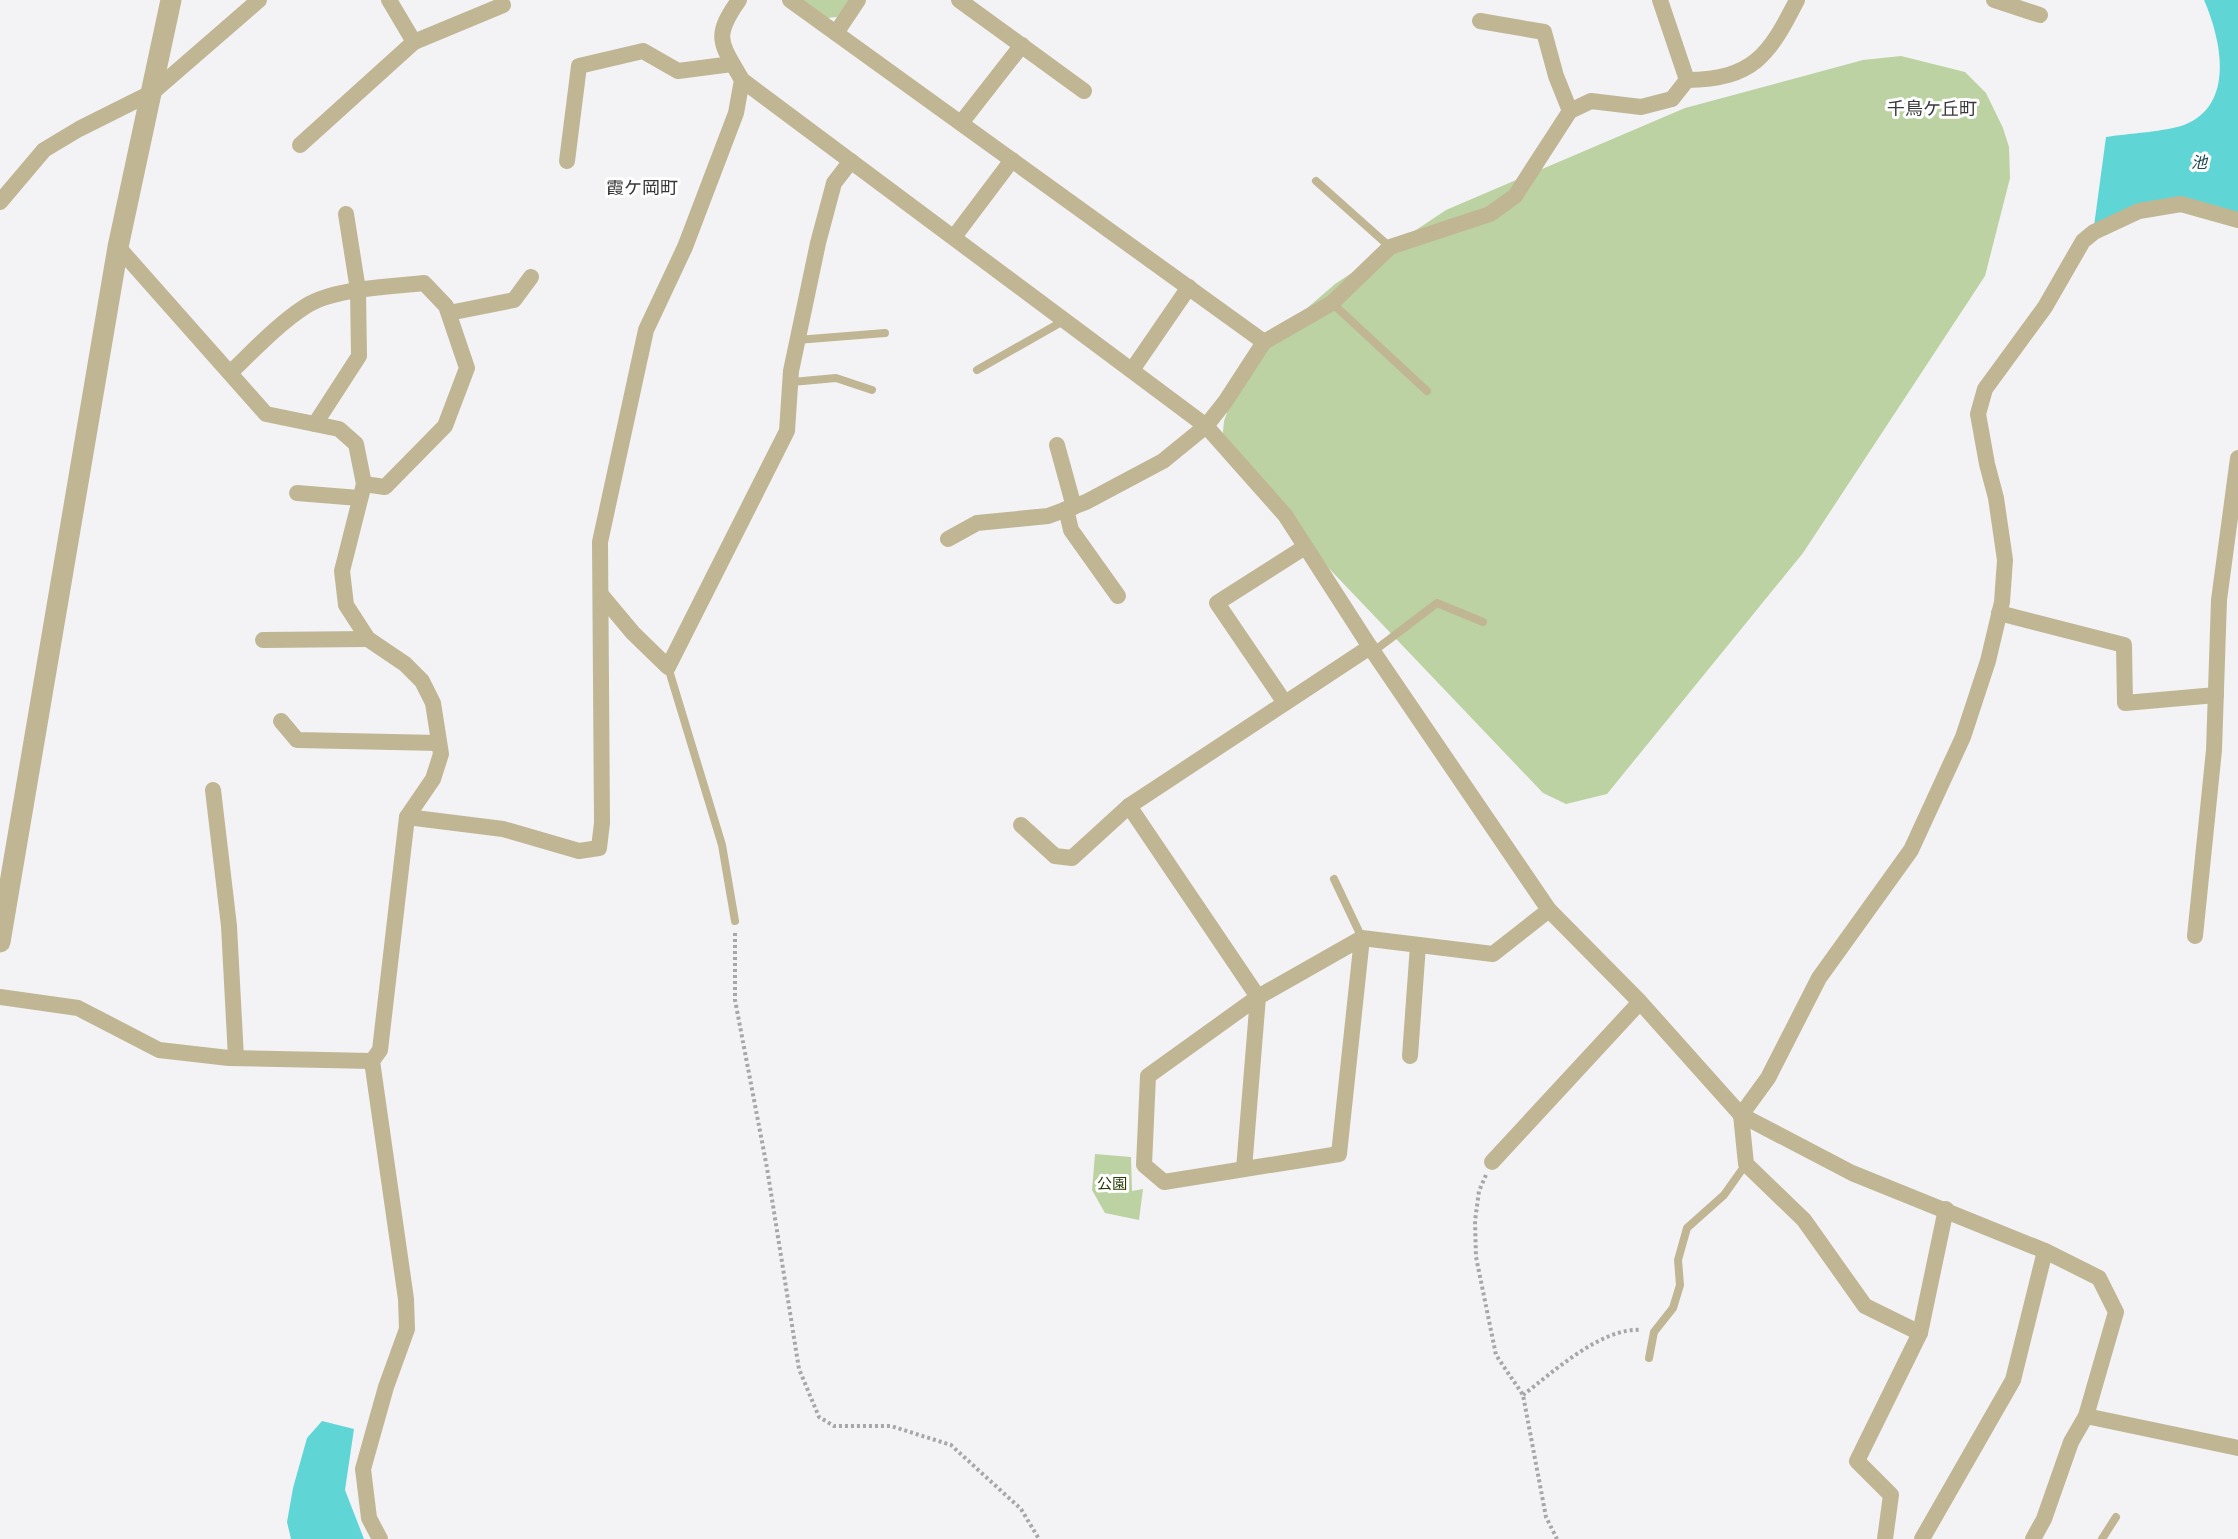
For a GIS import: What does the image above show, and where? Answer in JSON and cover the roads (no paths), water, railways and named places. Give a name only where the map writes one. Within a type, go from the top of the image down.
[{"type":"street","points":[[0,942],[118,247],[171,0]]},
{"type":"street","points":[[0,201],[44,150],[79,129],[153,92],[259,0]]},
{"type":"street","points":[[389,0],[414,42]]},
{"type":"street","points":[[739,0],[723,21],[721,34],[723,48],[742,80],[1206,426],[1285,514],[1372,649],[1549,910],[1640,1002],[1742,1115],[1852,1173],[1946,1209],[2045,1251],[2099,1278],[2116,1312],[2086,1416],[2071,1442],[2044,1519],[2033,1539]]},
{"type":"street","points":[[790,0],[1264,342]]},
{"type":"street","points":[[836,33],[858,0]]},
{"type":"street","points":[[958,0],[1084,91]]},
{"type":"street","points":[[1660,0],[1688,80]]},
{"type":"street","points":[[948,539],[977,523],[1048,516],[1070,508],[1163,461],[1206,426],[1264,342],[1332,303],[1390,247],[1490,214],[1515,196],[1570,111],[1591,101],[1641,107],[1672,99],[1688,80],[1717,80],[1750,66],[1774,43],[1797,0]]},
{"type":"street","points":[[1996,0],[2040,15]]},
{"type":"street","points":[[300,145],[414,42],[503,5]]},
{"type":"street","points":[[1480,21],[1544,32],[1556,76],[1570,111]]},
{"type":"street","points":[[961,123],[1022,45]]},
{"type":"street","points":[[567,161],[579,66],[643,51],[678,71],[732,64]]},
{"type":"street","points":[[407,817],[503,829],[579,851],[599,848],[602,823],[600,542],[646,330],[685,247],[736,113],[742,80]]},
{"type":"street","points":[[602,596],[633,633],[668,667],[787,431],[797,340],[834,183],[851,160]]},
{"type":"street","points":[[954,237],[1012,160]]},
{"type":"street","points":[[1920,1333],[1865,1306],[1804,1220],[1746,1164],[1742,1115],[1768,1078],[1819,978],[1911,850],[1963,737],[1988,661],[1999,614],[2005,560],[1996,498],[1978,414],[1985,389],[1997,368],[2045,307],[2083,241],[2094,232],[2139,211],[2181,204],[2238,220]]},
{"type":"street","points":[[315,424],[359,356],[358,290],[346,214]]},
{"type":"street","points":[[118,247],[266,414],[339,429],[356,444],[361,491],[342,571],[346,605],[368,639],[405,664],[422,681],[434,703],[441,754],[433,779],[407,817],[380,1050],[372,1061],[406,1299],[407,1329],[386,1387],[363,1469],[369,1518],[380,1539]]},
{"type":"street","points":[[449,313],[514,300],[531,277]]},
{"type":"street","points":[[230,373],[274,331],[308,305],[358,290],[423,283],[446,306],[467,368],[445,426],[385,487],[361,491],[297,493]]},
{"type":"street","points":[[1132,370],[1188,287]]},
{"type":"street","points":[[1057,445],[1070,508],[1071,530],[1118,596]]},
{"type":"street","points":[[2195,936],[2214,750],[2220,588],[2238,458]]},
{"type":"street","points":[[1285,703],[1217,603],[1305,547]]},
{"type":"street","points":[[1999,614],[2124,645],[2125,704],[2216,695]]},
{"type":"street","points":[[263,640],[368,639]]},
{"type":"street","points":[[1021,825],[1055,856],[1072,858],[1129,806],[1285,703],[1372,649]]},
{"type":"street","points":[[281,721],[297,740],[439,743]]},
{"type":"street","points":[[213,790],[229,926],[236,1058]]},
{"type":"street","points":[[1129,806],[1258,997],[1244,1169]]},
{"type":"street","points":[[1362,938],[1339,1154],[1164,1182],[1144,1165],[1148,1076],[1258,997],[1362,938],[1493,954],[1549,910]]},
{"type":"street","points":[[1410,1056],[1418,945]]},
{"type":"street","points":[[0,997],[78,1008],[159,1050],[236,1058],[372,1061]]},
{"type":"street","points":[[1492,1162],[1640,1002]]},
{"type":"street","points":[[1885,1539],[1891,1496],[1857,1461],[1920,1333],[1946,1209]]},
{"type":"street","points":[[1922,1539],[2013,1380],[2045,1251]]},
{"type":"street","points":[[2086,1416],[2238,1448]]},
{"type":"lane","points":[[1316,181],[1390,247]]},
{"type":"lane","points":[[1332,303],[1427,392]]},
{"type":"lane","points":[[977,370],[1065,320]]},
{"type":"lane","points":[[797,340],[885,333]]},
{"type":"lane","points":[[792,382],[836,378],[872,390]]},
{"type":"lane","points":[[1372,649],[1437,603],[1483,622]]},
{"type":"lane","points":[[668,667],[722,845],[735,921]]},
{"type":"lane","points":[[1334,879],[1362,938]]},
{"type":"lane","points":[[1649,1358],[1654,1332],[1673,1308],[1680,1285],[1678,1260],[1687,1228],[1724,1195],[1746,1164]]},
{"type":"lane","points":[[2102,1539],[2116,1517]]},
{"type":"water","name":"池","points":[[2204,0],[2238,0],[2238,215],[2181,198],[2094,226],[2106,137],[2158,131],[2184,125],[2200,115],[2211,103],[2218,87],[2219,51]]},
{"type":"water","points":[[322,1421],[354,1429],[345,1490],[364,1539],[291,1539],[287,1522],[293,1488],[307,1438]]},
{"type":"district","name":"千鳥ケ丘町","points":[[1932,108]]},
{"type":"district","name":"霞ケ岡町","points":[[642,187]]},
{"type":"park label","name":"公園","points":[[1112,1184]]}]
